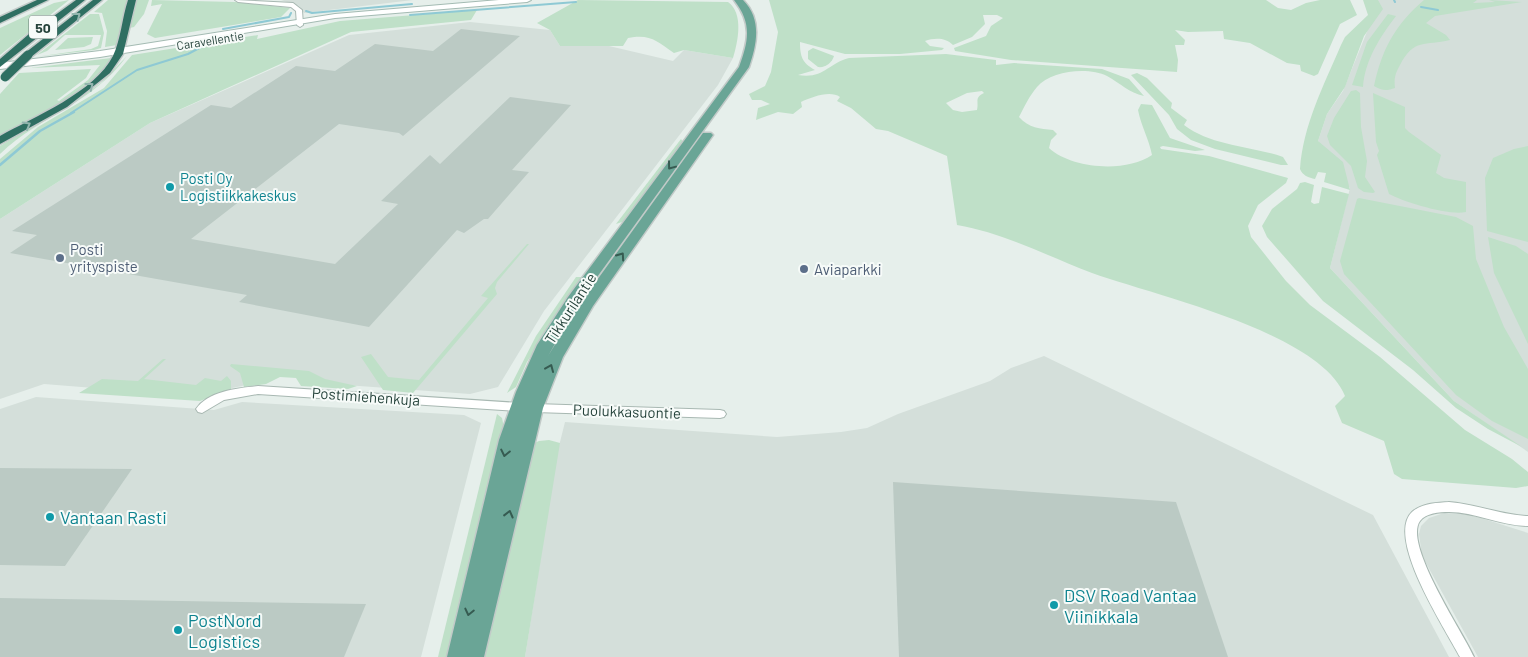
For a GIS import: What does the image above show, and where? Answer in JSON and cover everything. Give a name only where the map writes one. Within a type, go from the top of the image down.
[{"type":"highway","points":[[0,20],[44,0]]},
{"type":"highway","name":"50","points":[[2,69],[81,0]]},
{"type":"highway","name":"50","points":[[2,69],[28,55],[98,0]]},
{"type":"highway","points":[[0,141],[86,89],[107,72],[120,53],[124,26],[132,0]]},
{"type":"main road","name":"Caravellentie","points":[[2,69],[120,53],[301,23],[420,9],[527,0]]},
{"type":"main road","name":"Tikkurilantie","points":[[474,657],[527,407],[546,345],[573,300],[744,67],[749,54],[752,29],[746,8],[738,0]]},
{"type":"main road","name":"Tikkurilantie","points":[[458,657],[508,440],[569,331],[713,127],[751,67],[756,56],[758,29],[756,16],[748,0]]},
{"type":"street","points":[[238,0],[293,5],[299,10],[301,23]]},
{"type":"street","name":"Postimiehenkuja","points":[[202,409],[205,405],[224,396],[258,390],[527,407]]},
{"type":"street","name":"Puolukkasuontie","points":[[527,407],[720,414]]},
{"type":"street","points":[[1468,657],[1413,556],[1409,536],[1412,522],[1420,513],[1433,508],[1450,507],[1494,518],[1528,521]]},
{"type":"shaded area","points":[[281,0],[413,0],[304,13],[299,6]]},
{"type":"shaded area","points":[[1372,0],[1528,0],[1528,452],[1454,401],[1330,268],[1350,188],[1318,141],[1327,114],[1343,91],[1377,7]]},
{"type":"shaded area","points":[[470,22],[550,30],[560,46],[609,46],[673,61],[684,50],[733,58],[718,85],[544,311],[498,387],[470,394],[304,382],[305,376],[280,374],[270,380],[194,396],[44,384],[0,399],[0,219],[150,123],[349,35]]},
{"type":"shaded area","points":[[1044,356],[1373,515],[1449,657],[525,657],[557,454],[565,422],[777,437],[841,432],[867,428],[898,414],[990,381],[1011,368]]},
{"type":"shaded area","points":[[36,397],[214,410],[242,402],[464,415],[481,423],[421,657],[0,657],[0,409]]},
{"type":"shaded area","points":[[1444,513],[1481,518],[1528,533],[1528,657],[1478,657],[1422,556],[1419,534],[1421,526],[1429,518]]},
{"type":"green space","points":[[69,0],[0,55],[0,28],[54,3]]},
{"type":"green space","points":[[108,0],[129,0],[117,45],[105,47],[107,31],[102,13],[94,12]]},
{"type":"green space","points":[[137,0],[149,0],[144,14],[134,27],[130,28]]},
{"type":"green space","points":[[152,0],[235,2],[290,8],[281,17],[155,38],[147,34],[162,4],[151,6]]},
{"type":"green space","points":[[578,0],[728,2],[733,7],[738,20],[737,44],[733,58],[684,50],[674,53],[658,42],[642,37],[628,38],[623,46],[560,46],[550,30],[537,23]]},
{"type":"green space","points":[[769,0],[1266,0],[1278,8],[1291,10],[1306,3],[1320,0],[1350,0],[1357,15],[1340,24],[1318,74],[1314,76],[1301,71],[1300,65],[1287,63],[1250,43],[1224,39],[1223,31],[1188,32],[1175,30],[1185,40],[1184,45],[1175,45],[1178,60],[1177,72],[1011,60],[955,51],[954,48],[986,36],[991,26],[1003,18],[997,15],[983,15],[985,24],[972,37],[953,45],[950,42],[939,39],[925,41],[930,46],[944,48],[942,50],[900,54],[845,54],[800,42],[803,59],[807,65],[815,70],[798,75],[807,76],[820,73],[849,58],[946,54],[996,60],[996,65],[1014,63],[1102,69],[1129,79],[1144,96],[1134,93],[1099,73],[1081,71],[1051,77],[1043,81],[1034,90],[1019,117],[1031,126],[1053,130],[1057,134],[1051,140],[1049,148],[1059,155],[1085,164],[1114,166],[1141,161],[1152,155],[1138,110],[1141,104],[1152,105],[1170,138],[1205,150],[1195,151],[1163,146],[1160,147],[1161,149],[1209,156],[1288,178],[1286,183],[1258,205],[1248,226],[1251,237],[1286,281],[1310,305],[1380,357],[1465,430],[1512,459],[1528,472],[1528,486],[1516,488],[1402,479],[1394,474],[1384,441],[1342,423],[1335,406],[1345,396],[1329,373],[1304,353],[1270,335],[1232,319],[1092,273],[992,233],[957,225],[947,156],[888,131],[876,129],[851,108],[837,101],[840,97],[836,95],[821,95],[810,98],[801,102],[802,107],[793,114],[778,112],[756,120],[758,108],[770,104],[761,100],[752,100],[749,94],[765,86],[771,72],[778,32]],"holes":[[[982,91],[984,93],[978,98],[977,110],[962,112],[953,110],[946,103],[967,93]]]},
{"type":"green space","points":[[1363,0],[1378,0],[1383,9],[1364,36],[1345,87],[1327,114],[1318,141],[1343,162],[1350,190],[1324,182],[1326,173],[1318,172],[1315,179],[1306,176],[1300,169],[1305,137],[1321,90],[1345,37],[1368,15]]},
{"type":"green space","points":[[1424,0],[1477,0],[1473,3],[1495,2],[1489,0],[1522,2],[1435,16],[1426,23],[1446,35],[1450,40],[1427,43],[1415,47],[1405,56],[1398,68],[1395,76],[1395,88],[1384,90],[1377,88],[1374,86],[1377,73],[1391,38],[1405,19]]},
{"type":"green space","points":[[477,10],[471,20],[351,32],[150,123],[0,219],[0,159],[38,127],[104,88],[132,55],[258,35],[257,39],[340,21]]},
{"type":"green space","points":[[90,14],[99,14],[104,33],[101,48],[35,57],[91,49],[98,46],[101,35],[65,35],[47,51],[37,55]]},
{"type":"green space","points":[[1388,14],[1396,16],[1374,49],[1364,77],[1363,87],[1352,85],[1367,42]]},
{"type":"green space","points":[[93,37],[91,44],[84,47],[55,50],[68,38]]},
{"type":"green space","points":[[813,48],[834,56],[833,59],[826,66],[818,67],[808,59],[808,51]]},
{"type":"green space","points":[[127,56],[113,73],[98,86],[16,140],[0,154],[0,146],[101,83]]},
{"type":"green space","points":[[111,58],[104,69],[78,92],[45,113],[0,137],[0,94],[19,73],[91,69],[86,78],[57,100],[59,101],[88,80],[100,65],[30,68]]},
{"type":"green space","points":[[1137,73],[1147,78],[1172,103],[1171,108],[1187,120],[1184,125],[1195,132],[1219,141],[1283,157],[1288,165],[1215,149],[1191,140],[1177,129],[1169,115],[1131,75]]},
{"type":"green space","points":[[1356,90],[1360,93],[1361,127],[1367,161],[1365,177],[1375,192],[1373,193],[1364,192],[1358,188],[1351,166],[1330,145],[1327,136],[1334,118],[1351,91]]},
{"type":"green space","points":[[1373,93],[1405,107],[1405,128],[1441,155],[1436,173],[1444,178],[1466,182],[1466,212],[1458,213],[1438,210],[1405,201],[1389,194],[1377,155],[1379,151],[1376,142]]},
{"type":"green space","points":[[681,139],[683,142],[625,221],[616,224]]},
{"type":"green space","points":[[1528,146],[1528,242],[1487,231],[1485,178],[1493,158],[1514,149]]},
{"type":"green space","points":[[1305,182],[1314,185],[1311,202],[1314,204],[1319,203],[1322,187],[1349,194],[1330,268],[1454,401],[1522,447],[1488,429],[1456,408],[1413,370],[1323,301],[1267,237],[1262,226],[1272,209],[1297,189],[1300,183]]},
{"type":"green space","points":[[1357,199],[1456,217],[1473,226],[1476,259],[1504,327],[1528,369],[1528,439],[1492,421],[1456,395],[1344,274],[1340,261]]},
{"type":"green space","points":[[1488,237],[1516,246],[1528,254],[1528,344],[1494,273]]},
{"type":"green space","points":[[529,244],[497,282],[495,288],[497,294],[413,393],[383,390],[361,357],[371,354],[388,377],[419,380],[488,298],[481,296]]},
{"type":"green space","points":[[576,277],[582,277],[527,362],[516,387],[507,393],[536,336]]},
{"type":"green space","points":[[163,359],[166,359],[144,379],[196,385],[205,378],[221,381],[227,376],[231,381],[231,389],[200,401],[79,393],[102,379],[138,381]]},
{"type":"green space","points":[[231,364],[309,371],[325,379],[357,386],[348,389],[301,386],[296,378],[280,377],[266,384],[244,387],[240,373],[230,366]]},
{"type":"green space","points":[[497,414],[502,418],[504,428],[452,657],[438,657]]},
{"type":"green space","points":[[549,440],[560,443],[525,657],[479,657],[532,444]]},
{"type":"building","name":"Posti Oy Logistiikkakeskus","points":[[461,29],[520,36],[403,136],[399,133],[339,124],[191,239],[335,264],[398,204],[381,201],[430,155],[440,164],[510,97],[571,105],[512,170],[529,172],[488,219],[484,219],[464,233],[457,230],[369,327],[239,302],[247,295],[10,253],[37,235],[12,231],[211,105],[231,108],[296,66],[335,71],[375,44],[433,51]]},
{"type":"building","name":"Vantaan Rasti","points":[[0,468],[132,469],[65,566],[0,565]]},
{"type":"building","name":"DSV Road Vantaa Viinikkala","points":[[893,482],[1176,502],[1228,657],[899,657]]},
{"type":"building","name":"PostNord Logistics","points":[[0,598],[366,604],[344,657],[0,657]]},
{"type":"waterway","points":[[410,15],[576,2]]},
{"type":"waterway","points":[[306,11],[312,13],[412,4]]},
{"type":"waterway","points":[[1421,7],[1438,10]]},
{"type":"waterway","points":[[223,29],[289,17],[291,13]]},
{"type":"waterway","points":[[71,113],[137,70],[188,54],[205,45]]},
{"type":"waterway","points":[[0,165],[40,131],[74,112]]},
{"type":"place","name":"Posti Oy Logistiikkakeskus","points":[[170,187]]},
{"type":"place","name":"Posti yrityspiste","points":[[60,258]]},
{"type":"place","name":"Aviaparkki","points":[[804,269]]},
{"type":"place","name":"Vantaan Rasti","points":[[50,517]]},
{"type":"place","name":"DSV Road Vantaa Viinikkala","points":[[1054,605]]},
{"type":"place","name":"PostNord Logistics","points":[[178,630]]}]
